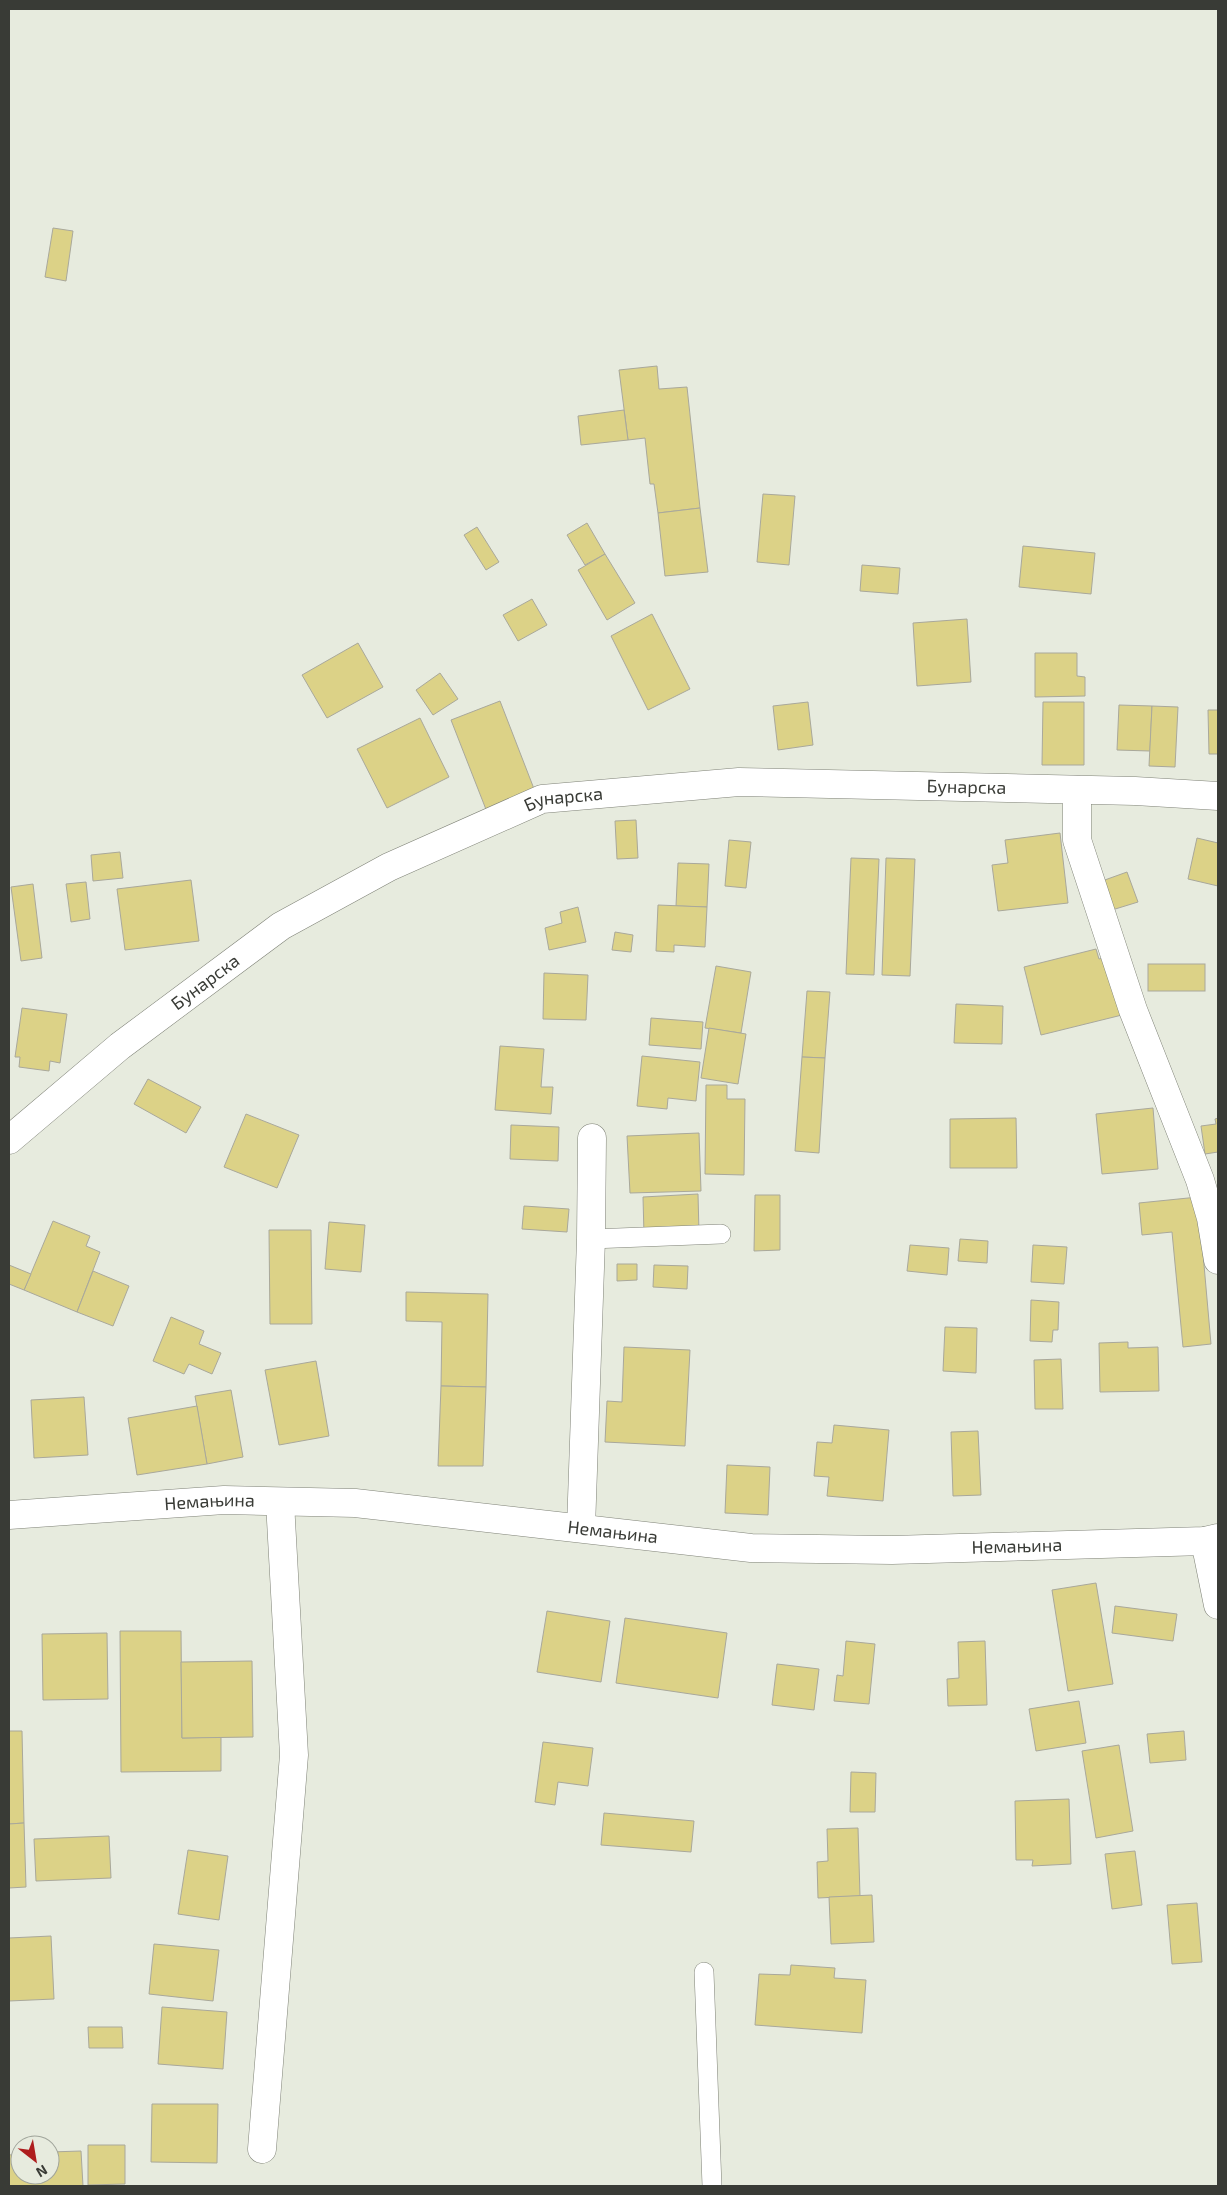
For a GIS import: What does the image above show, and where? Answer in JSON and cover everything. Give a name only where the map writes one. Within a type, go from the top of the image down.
[{"type":"street","name":"Бунарска","points":[[9,1140],[120,1046],[281,926],[389,867],[542,799],[739,782],[1078,790],[1218,796]]},
{"type":"street","points":[[1078,790],[1077,840],[1133,1010],[1200,1180],[1213,1226],[1218,1260]]},
{"type":"street","points":[[581,1528],[591,1239],[592,1138]]},
{"type":"street","name":"Немањина","points":[[9,1515],[224,1500],[355,1503],[751,1548],[892,1550],[1212,1539]]},
{"type":"street","points":[[262,2149],[294,1755],[280,1502]]},
{"type":"street","points":[[1212,1539],[1218,1605]]},
{"type":"lane","points":[[591,1239],[721,1234]]},
{"type":"lane","points":[[704,1972],[712,2186]]},
{"type":"building","points":[[53,228],[73,231],[66,281],[45,277]]},
{"type":"building","points":[[657,366],[659,389],[687,387],[700,508],[658,513],[654,484],[650,484],[645,438],[628,440],[619,370]]},
{"type":"building","points":[[624,410],[628,440],[581,445],[578,416]]},
{"type":"building","points":[[763,494],[795,496],[789,565],[757,562]]},
{"type":"building","points":[[700,508],[708,572],[665,576],[658,513]]},
{"type":"building","points":[[587,523],[605,554],[585,565],[567,535]]},
{"type":"building","points":[[477,527],[499,562],[486,570],[464,535]]},
{"type":"building","points":[[1023,546],[1095,553],[1091,594],[1019,587]]},
{"type":"building","points":[[605,554],[635,603],[607,620],[578,570]]},
{"type":"building","points":[[862,565],[900,568],[898,594],[860,591]]},
{"type":"building","points":[[532,599],[547,625],[518,641],[503,615]]},
{"type":"building","points":[[652,614],[690,689],[648,710],[611,636]]},
{"type":"building","points":[[967,619],[971,682],[917,686],[913,623]]},
{"type":"building","points":[[358,643],[383,687],[327,718],[302,675]]},
{"type":"building","points":[[1035,653],[1077,653],[1077,676],[1085,677],[1085,696],[1035,697]]},
{"type":"building","points":[[440,673],[458,699],[433,715],[416,690]]},
{"type":"building","points":[[500,701],[536,794],[487,812],[451,720]]},
{"type":"building","points":[[808,702],[813,745],[778,750],[773,706]]},
{"type":"building","points":[[1043,702],[1084,702],[1084,765],[1042,765]]},
{"type":"building","points":[[1119,705],[1152,706],[1150,751],[1117,750]]},
{"type":"building","points":[[1152,706],[1178,707],[1175,767],[1149,766]]},
{"type":"building","points":[[1208,710],[1218,710],[1218,754],[1209,754]]},
{"type":"building","points":[[420,718],[449,777],[387,808],[357,749]]},
{"type":"building","points":[[636,820],[638,858],[617,859],[615,821]]},
{"type":"building","points":[[1060,833],[1068,903],[998,911],[992,865],[1008,863],[1005,840]]},
{"type":"building","points":[[1197,838],[1218,843],[1218,886],[1188,879]]},
{"type":"building","points":[[729,840],[751,842],[746,888],[725,886]]},
{"type":"building","points":[[120,852],[123,878],[93,881],[91,855]]},
{"type":"building","points":[[851,858],[879,859],[874,975],[846,974]]},
{"type":"building","points":[[886,858],[915,859],[910,976],[882,975]]},
{"type":"building","points":[[678,863],[709,864],[707,907],[676,906]]},
{"type":"building","points":[[1127,872],[1138,902],[1112,910],[1102,881]]},
{"type":"building","points":[[191,880],[199,941],[125,950],[117,889]]},
{"type":"building","points":[[86,882],[90,919],[71,922],[66,884]]},
{"type":"building","points":[[33,884],[42,958],[21,961],[11,887]]},
{"type":"building","points":[[658,905],[707,907],[705,947],[674,945],[674,952],[656,951]]},
{"type":"building","points":[[578,907],[586,942],[549,950],[545,928],[562,923],[560,912]]},
{"type":"building","points":[[615,932],[633,935],[631,952],[612,950]]},
{"type":"building","points":[[1096,949],[1099,959],[1108,957],[1122,1015],[1041,1035],[1024,967]]},
{"type":"building","points":[[1148,964],[1205,964],[1205,991],[1148,991]]},
{"type":"building","points":[[716,966],[751,972],[741,1033],[705,1028]]},
{"type":"building","points":[[544,973],[588,975],[586,1020],[543,1019]]},
{"type":"building","points":[[807,991],[830,992],[825,1058],[802,1057]]},
{"type":"building","points":[[956,1004],[1003,1006],[1002,1044],[954,1043]]},
{"type":"building","points":[[22,1008],[67,1014],[60,1063],[50,1061],[49,1071],[19,1067],[20,1057],[15,1057]]},
{"type":"building","points":[[651,1018],[703,1022],[701,1049],[649,1045]]},
{"type":"building","points":[[709,1028],[746,1034],[738,1084],[701,1078]]},
{"type":"building","points":[[500,1046],[544,1049],[541,1087],[553,1087],[551,1114],[495,1110]]},
{"type":"building","points":[[642,1056],[700,1062],[696,1101],[668,1098],[667,1109],[637,1106]]},
{"type":"building","points":[[802,1057],[825,1058],[819,1153],[795,1151]]},
{"type":"building","points":[[148,1079],[201,1107],[186,1133],[134,1104]]},
{"type":"building","points":[[706,1085],[727,1085],[727,1099],[745,1099],[744,1175],[705,1174]]},
{"type":"building","points":[[1153,1108],[1158,1169],[1102,1174],[1096,1114]]},
{"type":"building","points":[[246,1114],[299,1135],[277,1188],[224,1167]]},
{"type":"building","points":[[1016,1118],[1017,1168],[950,1168],[950,1119]]},
{"type":"building","points":[[1218,1118],[1218,1152],[1205,1154],[1201,1126],[1216,1124],[1215,1119]]},
{"type":"building","points":[[511,1125],[559,1127],[558,1161],[510,1159]]},
{"type":"building","points":[[699,1133],[701,1191],[630,1193],[627,1136]]},
{"type":"building","points":[[698,1194],[699,1233],[644,1235],[643,1197]]},
{"type":"building","points":[[755,1195],[780,1195],[780,1250],[754,1251]]},
{"type":"building","points":[[1198,1197],[1211,1344],[1183,1347],[1172,1232],[1142,1235],[1139,1203]]},
{"type":"building","points":[[524,1206],[569,1209],[567,1232],[522,1229]]},
{"type":"building","points":[[53,1221],[90,1236],[86,1246],[100,1252],[77,1312],[24,1290]]},
{"type":"building","points":[[329,1222],[365,1225],[361,1272],[325,1269]]},
{"type":"building","points":[[269,1230],[311,1230],[312,1324],[270,1324]]},
{"type":"building","points":[[960,1239],[988,1241],[987,1263],[958,1261]]},
{"type":"building","points":[[910,1245],[949,1248],[947,1275],[907,1271]]},
{"type":"building","points":[[1033,1245],[1067,1247],[1064,1284],[1031,1282]]},
{"type":"building","points":[[617,1264],[637,1264],[637,1280],[617,1281]]},
{"type":"building","points":[[9,1265],[31,1274],[24,1290],[9,1284]]},
{"type":"building","points":[[654,1265],[688,1266],[687,1289],[653,1287]]},
{"type":"building","points":[[93,1271],[129,1286],[113,1326],[77,1312]]},
{"type":"building","points":[[406,1292],[488,1294],[486,1387],[441,1386],[442,1322],[406,1321]]},
{"type":"building","points":[[1031,1300],[1059,1302],[1058,1330],[1053,1330],[1052,1342],[1030,1341]]},
{"type":"building","points":[[171,1317],[204,1331],[199,1344],[221,1353],[212,1374],[189,1364],[184,1374],[153,1361]]},
{"type":"building","points":[[945,1327],[977,1328],[976,1373],[943,1371]]},
{"type":"building","points":[[1128,1342],[1128,1348],[1158,1347],[1159,1391],[1100,1392],[1099,1343]]},
{"type":"building","points":[[624,1347],[690,1350],[685,1446],[605,1442],[607,1401],[622,1402]]},
{"type":"building","points":[[1061,1359],[1063,1409],[1035,1409],[1034,1360]]},
{"type":"building","points":[[316,1361],[329,1436],[279,1445],[265,1370]]},
{"type":"building","points":[[441,1386],[486,1387],[483,1466],[438,1466]]},
{"type":"building","points":[[231,1390],[243,1457],[207,1464],[195,1396]]},
{"type":"building","points":[[84,1397],[88,1455],[34,1458],[31,1400]]},
{"type":"building","points":[[197,1406],[207,1464],[137,1475],[128,1418]]},
{"type":"building","points":[[834,1425],[889,1430],[883,1501],[827,1496],[829,1477],[814,1476],[817,1442],[832,1443]]},
{"type":"building","points":[[978,1431],[981,1495],[953,1496],[951,1432]]},
{"type":"building","points":[[727,1465],[770,1467],[768,1515],[725,1513]]},
{"type":"building","points":[[1096,1583],[1113,1684],[1068,1691],[1052,1590]]},
{"type":"building","points":[[1115,1606],[1177,1614],[1173,1641],[1112,1633]]},
{"type":"building","points":[[547,1611],[610,1621],[601,1682],[537,1672]]},
{"type":"building","points":[[625,1618],[727,1633],[718,1698],[616,1683]]},
{"type":"building","points":[[120,1631],[181,1631],[182,1738],[221,1737],[221,1771],[121,1772]]},
{"type":"building","points":[[107,1633],[108,1699],[43,1700],[42,1634]]},
{"type":"building","points":[[846,1641],[875,1644],[869,1704],[834,1701],[837,1675],[843,1676]]},
{"type":"building","points":[[985,1641],[987,1705],[948,1706],[947,1679],[959,1678],[958,1642]]},
{"type":"building","points":[[252,1661],[253,1737],[182,1738],[181,1662]]},
{"type":"building","points":[[777,1664],[819,1669],[814,1710],[772,1705]]},
{"type":"building","points":[[1079,1701],[1086,1743],[1036,1751],[1029,1709]]},
{"type":"building","points":[[9,1731],[22,1731],[24,1823],[9,1824]]},
{"type":"building","points":[[1184,1731],[1186,1760],[1150,1763],[1147,1734]]},
{"type":"building","points":[[543,1742],[593,1748],[588,1786],[558,1782],[555,1805],[535,1802]]},
{"type":"building","points":[[1119,1745],[1133,1831],[1096,1838],[1082,1751]]},
{"type":"building","points":[[851,1772],[876,1773],[875,1812],[850,1812]]},
{"type":"building","points":[[1069,1799],[1071,1864],[1032,1866],[1033,1860],[1016,1860],[1015,1801]]},
{"type":"building","points":[[604,1813],[694,1821],[691,1852],[601,1845]]},
{"type":"building","points":[[24,1823],[26,1887],[9,1888],[9,1824]]},
{"type":"building","points":[[858,1828],[860,1896],[818,1898],[817,1862],[828,1861],[827,1829]]},
{"type":"building","points":[[109,1836],[111,1878],[36,1881],[34,1839]]},
{"type":"building","points":[[188,1850],[228,1856],[219,1920],[178,1914]]},
{"type":"building","points":[[1135,1851],[1142,1905],[1112,1909],[1105,1854]]},
{"type":"building","points":[[872,1895],[874,1942],[831,1944],[829,1897]]},
{"type":"building","points":[[1197,1903],[1202,1962],[1172,1964],[1167,1905]]},
{"type":"building","points":[[51,1936],[54,1999],[9,2001],[9,1938]]},
{"type":"building","points":[[154,1944],[219,1950],[213,2001],[149,1994]]},
{"type":"building","points":[[791,1965],[835,1968],[834,1978],[866,1980],[862,2033],[755,2025],[759,1974],[790,1975]]},
{"type":"building","points":[[162,2007],[227,2012],[223,2069],[158,2064]]},
{"type":"building","points":[[88,2027],[122,2027],[123,2048],[89,2048]]},
{"type":"building","points":[[152,2104],[218,2104],[217,2163],[151,2162]]},
{"type":"building","points":[[88,2145],[125,2145],[125,2184],[88,2185]]},
{"type":"building","points":[[81,2151],[83,2186],[9,2186],[10,2155],[10,2185],[60,2185],[60,2152]]}]
